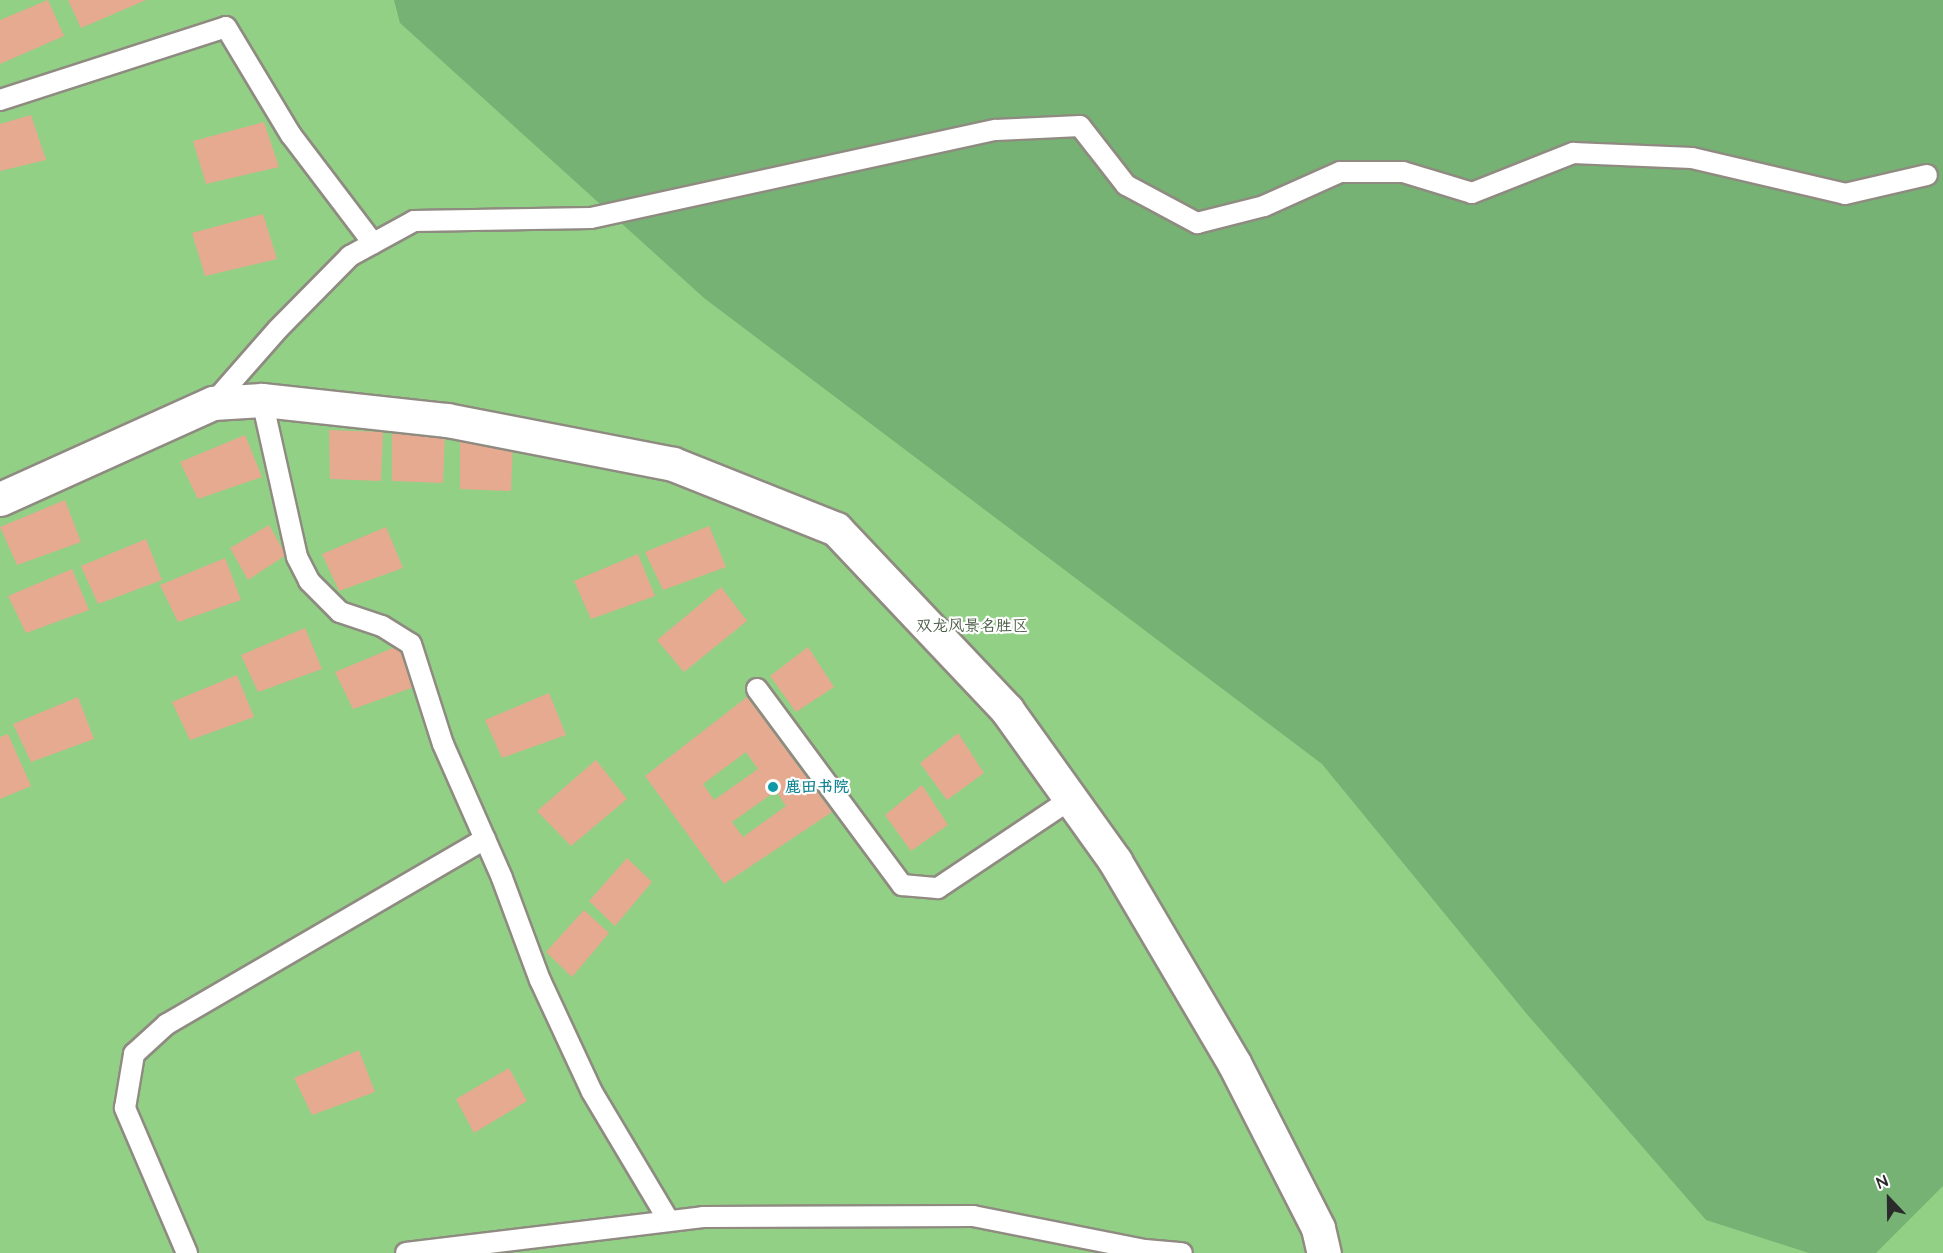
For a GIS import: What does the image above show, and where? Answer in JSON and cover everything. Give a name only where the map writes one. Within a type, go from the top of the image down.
[{"type":"street","points":[[0,499],[213,403],[262,400],[447,420],[673,464],[836,529],[1007,710],[1114,861],[1234,1063],[1318,1228],[1324,1253]]},
{"type":"lane","points":[[0,100],[226,27],[291,135],[373,243]]},
{"type":"lane","points":[[213,403],[278,329],[350,256],[414,221],[591,218],[996,130],[1080,126],[1126,186],[1197,223],[1264,206],[1340,172],[1403,172],[1472,193],[1574,153],[1692,158],[1845,194],[1927,175]]},
{"type":"lane","points":[[262,400],[297,557],[309,581],[340,612],[382,626],[411,644],[443,744],[485,839],[540,980],[592,1092],[669,1221]]},
{"type":"lane","points":[[757,689],[902,885],[938,888],[1071,799]]},
{"type":"lane","points":[[186,1253],[125,1108],[134,1053],[167,1024],[485,839]]},
{"type":"lane","points":[[406,1253],[703,1217],[973,1216],[1145,1251],[1182,1253]]},
{"type":"green space","name":"双龙风景名胜区","points":[[0,0],[1943,0],[1943,1253],[0,1253]]},
{"type":"green space","points":[[394,0],[1943,0],[1943,1186],[1876,1253],[1809,1253],[1706,1220],[1526,1013],[1322,764],[704,298],[400,23]]},
{"type":"building","points":[[48,0],[64,36],[0,64],[0,20]]},
{"type":"building","points":[[68,0],[146,0],[81,28]]},
{"type":"building","points":[[31,115],[46,160],[0,171],[0,124]]},
{"type":"building","points":[[264,122],[279,167],[206,184],[193,141]]},
{"type":"building","points":[[263,214],[277,259],[205,276],[192,233]]},
{"type":"building","points":[[329,430],[383,432],[381,481],[330,479]]},
{"type":"building","points":[[392,434],[445,435],[443,483],[392,481]]},
{"type":"building","points":[[245,435],[262,477],[198,499],[180,462]]},
{"type":"building","points":[[460,441],[513,443],[511,491],[460,489]]},
{"type":"building","points":[[65,500],[81,542],[17,565],[0,527]]},
{"type":"building","points":[[269,525],[286,555],[248,580],[230,548]]},
{"type":"building","points":[[709,526],[726,567],[663,590],[645,552]]},
{"type":"building","points":[[386,527],[403,568],[339,591],[322,554]]},
{"type":"building","points":[[146,539],[162,580],[98,604],[81,566]]},
{"type":"building","points":[[638,554],[655,596],[591,619],[574,581]]},
{"type":"building","points":[[225,558],[241,600],[178,622],[160,585]]},
{"type":"building","points":[[72,569],[89,610],[26,633],[8,596]]},
{"type":"building","points":[[721,587],[747,621],[684,672],[657,640]]},
{"type":"building","points":[[305,628],[322,669],[258,692],[241,655]]},
{"type":"building","points":[[400,645],[417,686],[353,709],[335,672]]},
{"type":"building","points":[[808,647],[834,687],[796,712],[770,676]]},
{"type":"building","points":[[237,675],[254,717],[190,740],[172,702]]},
{"type":"building","points":[[549,693],[566,735],[502,758],[485,720]]},
{"type":"building","points":[[78,697],[94,739],[31,762],[13,724]]},
{"type":"building","name":"鹿田书院","points":[[747,697],[832,812],[724,884],[645,776]],"holes":[[[746,752],[758,769],[714,800],[703,784]],[[776,791],[786,806],[743,837],[732,822]]]},
{"type":"building","points":[[958,733],[984,773],[947,800],[920,763]]},
{"type":"building","points":[[8,734],[31,786],[0,799],[0,737]]},
{"type":"building","points":[[596,760],[627,799],[571,846],[537,811]]},
{"type":"building","points":[[922,785],[948,825],[911,851],[885,815]]},
{"type":"building","points":[[627,858],[652,882],[615,926],[589,901]]},
{"type":"building","points":[[584,910],[609,933],[572,977],[546,952]]},
{"type":"building","points":[[359,1050],[375,1092],[312,1115],[294,1078]]},
{"type":"building","points":[[509,1068],[527,1101],[474,1133],[456,1099]]},
{"type":"place","name":"鹿田书院","points":[[773,787]]}]
